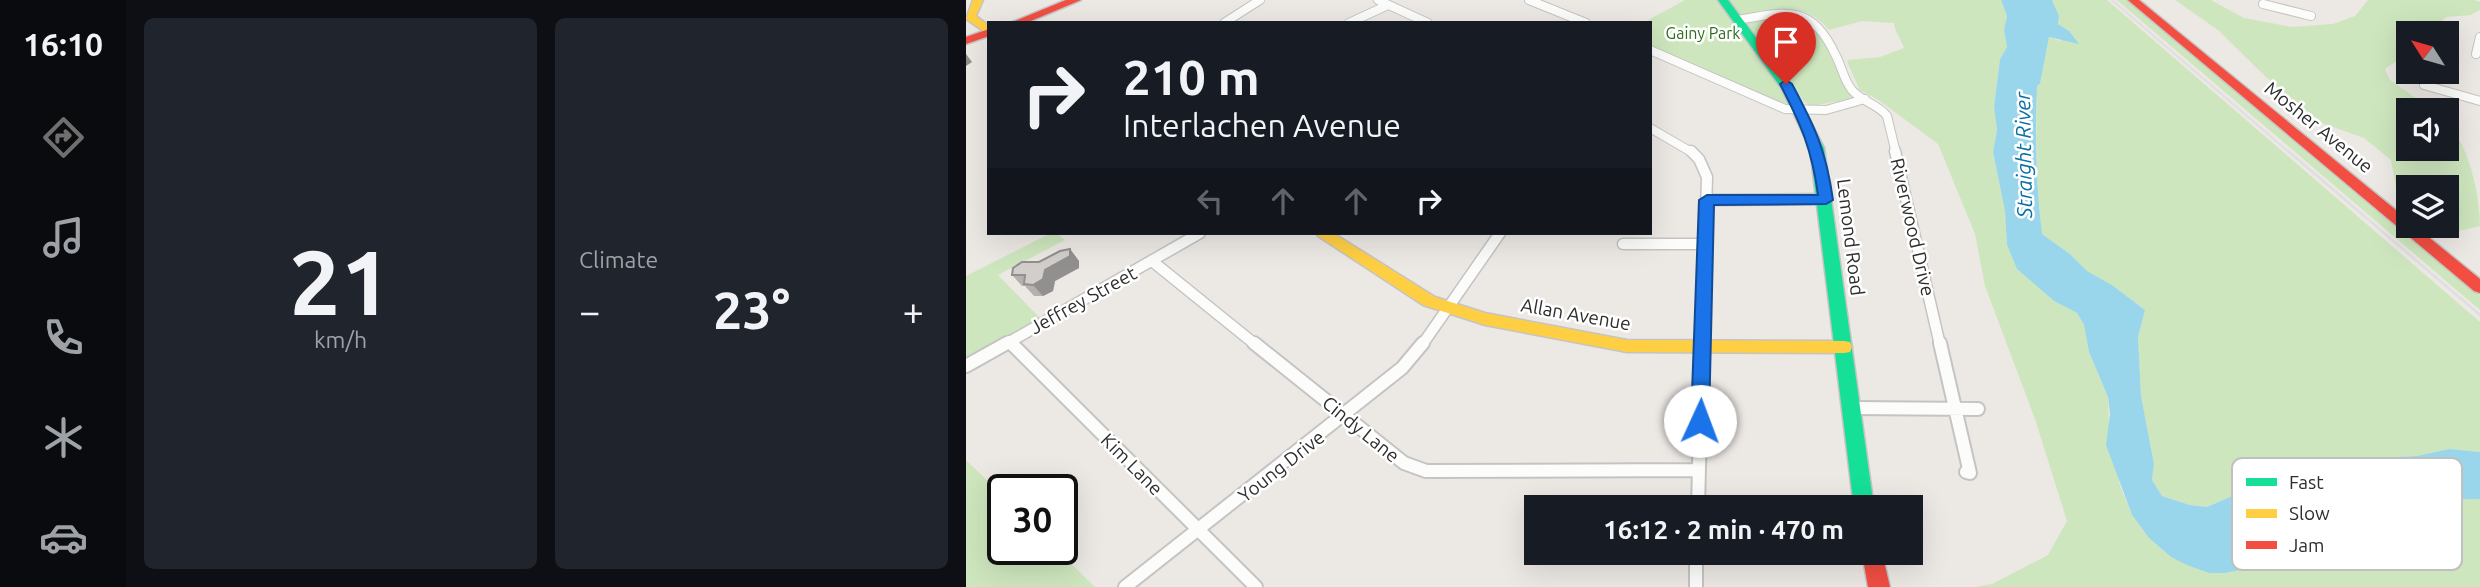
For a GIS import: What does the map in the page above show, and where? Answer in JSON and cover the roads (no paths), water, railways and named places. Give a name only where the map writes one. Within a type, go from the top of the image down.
[{"type":"street","points":[[978,0],[970,17],[987,30]]},
{"type":"street","points":[[1020,21],[1076,0]]},
{"type":"street","points":[[1227,21],[1260,0]]},
{"type":"street","points":[[1378,0],[1424,21]]},
{"type":"street","points":[[1529,0],[1581,21]]},
{"type":"street","name":"Lemond Road","points":[[1723,0],[1786,84],[1802,111],[1816,148],[1826,200],[1862,495]]},
{"type":"street","name":"Mosher Avenue","points":[[2133,0],[2480,287]]},
{"type":"street","points":[[2258,11],[2265,2],[2311,16]]},
{"type":"street","points":[[1353,21],[1388,5]]},
{"type":"street","name":"Riverwood Drive","points":[[1738,20],[1791,11],[1809,15],[1829,39],[1851,88],[1880,107],[1887,116],[1969,473],[1966,472]]},
{"type":"street","points":[[966,41],[987,33]]},
{"type":"street","points":[[2476,54],[2480,37]]},
{"type":"street","points":[[1652,51],[1778,107],[1802,111],[1842,106],[1865,99]]},
{"type":"street","points":[[2424,85],[2480,101]]},
{"type":"street","points":[[1653,133],[1685,145],[1702,162],[1707,177],[1698,495]]},
{"type":"street","points":[[1707,200],[1826,200]]},
{"type":"street","name":"Jeffrey Street","points":[[966,366],[1197,235]]},
{"type":"street","name":"Allan Avenue","points":[[1326,235],[1412,292],[1448,309],[1600,342],[1654,348],[1844,347]]},
{"type":"street","name":"Young Drive","points":[[1125,587],[1402,368],[1448,309],[1499,235]]},
{"type":"street","points":[[1623,244],[1705,244]]},
{"type":"street","name":"Cindy Lane","points":[[1152,261],[1404,463],[1426,471],[1699,470]]},
{"type":"street","name":"Kim Lane","points":[[1009,341],[1256,587]]},
{"type":"street","points":[[1852,408],[1978,409]]},
{"type":"street","points":[[1696,565],[1696,587]]},
{"type":"street","points":[[1874,565],[1879,587]]},
{"type":"water","name":"Straight River","points":[[2001,0],[2052,0],[2059,16],[2058,24],[2069,31],[2079,44],[2049,37],[2040,84],[2037,86],[2036,160],[2042,234],[2070,254],[2087,271],[2112,285],[2145,310],[2138,337],[2141,396],[2154,464],[2152,480],[2162,496],[2190,505],[2207,507],[2232,496],[2232,570],[2240,570],[2209,573],[2171,557],[2149,538],[2132,515],[2106,445],[2110,414],[2108,397],[2089,352],[2084,325],[2077,313],[2054,301],[2017,269],[2007,245],[2005,211],[1993,152],[1997,130],[1994,107],[2000,59],[2007,47],[2004,30],[2007,16]]},
{"type":"water","points":[[2449,449],[2480,452],[2480,499],[2462,499],[2462,458],[2372,458],[2417,456]]},
{"type":"railway","points":[[2112,0],[2290,153]]},
{"type":"railway","points":[[2288,151],[2480,315]]},
{"type":"park label","name":"Gainy Park","points":[[1703,33]]}]
